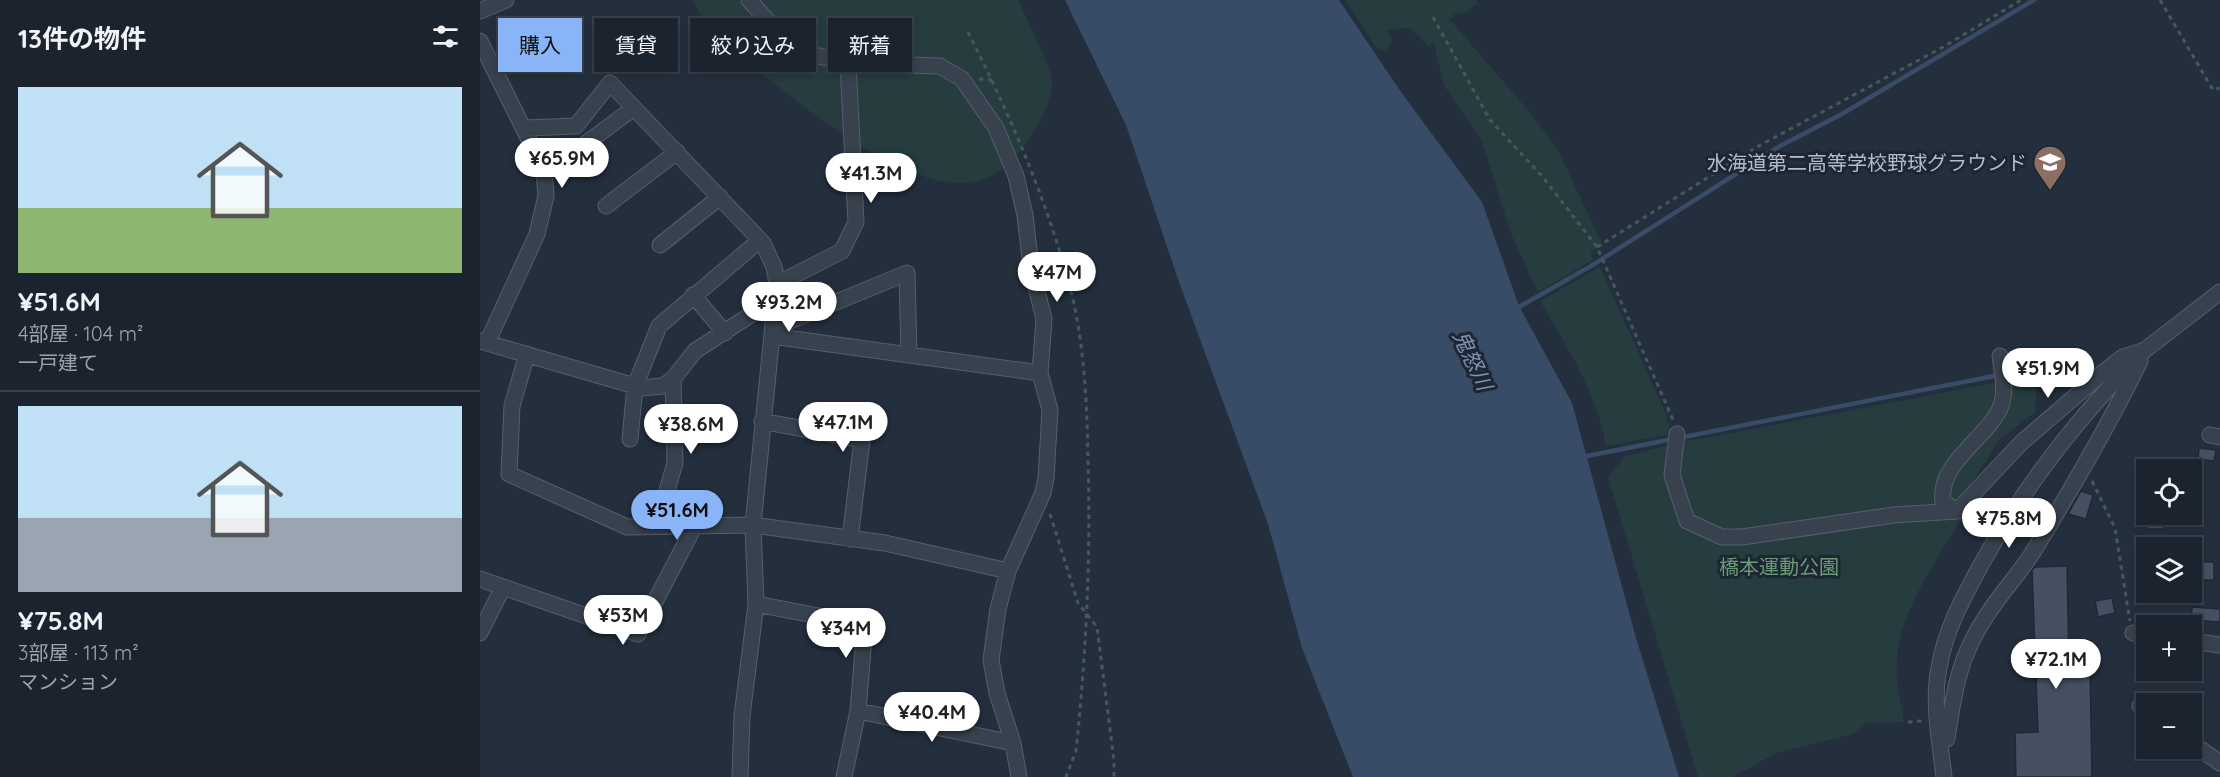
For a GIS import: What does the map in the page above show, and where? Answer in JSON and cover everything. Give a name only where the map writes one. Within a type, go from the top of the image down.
[{"type":"street","points":[[480,11],[506,0]]},
{"type":"street","points":[[749,0],[777,31],[802,52],[828,58]]},
{"type":"street","points":[[480,41],[544,170],[546,196],[537,234],[484,342],[635,386],[663,386],[673,379],[695,351],[725,333],[776,292],[842,251],[855,222],[848,72]]},
{"type":"street","points":[[912,65],[940,66],[962,79],[996,128],[1016,176],[1025,215],[1031,267],[1044,319],[1040,373],[1050,410],[1043,493],[1008,571],[998,609],[991,660],[997,693],[1013,743],[1019,777]]},
{"type":"street","points":[[525,128],[576,126],[610,83],[760,240],[774,267],[776,292],[773,332],[753,525],[756,604],[742,716],[740,777]]},
{"type":"street","points":[[581,147],[634,108]]},
{"type":"street","points":[[606,206],[677,152]]},
{"type":"street","points":[[660,245],[720,197]]},
{"type":"street","points":[[630,439],[635,386],[658,326],[760,240]]},
{"type":"street","points":[[773,332],[907,273],[909,355]]},
{"type":"street","points":[[1944,773],[1937,698],[1938,670],[1945,640],[1961,603],[1999,532],[2038,473],[2105,389],[2145,350],[2220,292]]},
{"type":"street","points":[[693,295],[725,333]]},
{"type":"street","points":[[773,332],[909,355],[1040,373]]},
{"type":"street","points":[[1677,439],[1672,475],[1687,521],[1722,537],[1742,537],[1894,515],[1958,511],[2021,443],[2123,357],[2145,350]]},
{"type":"street","points":[[1944,773],[1954,686],[1970,648],[1986,616],[2032,554],[2084,466],[2145,350]]},
{"type":"street","points":[[527,354],[512,406],[508,474],[627,527],[753,525],[885,543],[1008,571]]},
{"type":"street","points":[[1958,511],[1943,501],[1941,488],[1957,460],[2002,405],[2002,368]]},
{"type":"street","points":[[657,525],[675,463],[673,379]]},
{"type":"street","points":[[762,421],[862,440],[850,539]]},
{"type":"street","points":[[480,579],[638,634],[695,525]]},
{"type":"street","points":[[480,633],[502,587]]},
{"type":"street","points":[[756,604],[865,626],[858,711],[844,777]]},
{"type":"street","points":[[2202,642],[2220,645]]},
{"type":"street","points":[[858,711],[1013,743]]},
{"type":"street","points":[[2202,750],[2220,762]]},
{"type":"path","points":[[1597,247],[1755,148],[1945,46],[2021,0]]},
{"type":"path","points":[[2160,0],[2213,90],[2220,88]]},
{"type":"path","points":[[1433,17],[1490,120],[1542,176],[1597,247],[1669,407],[1677,439]]},
{"type":"path","points":[[2084,466],[2115,528],[2136,617]]},
{"type":"path","points":[[1043,493],[1078,603],[1097,627],[1114,761],[1114,777]]},
{"type":"path","points":[[1066,777],[1076,751],[1088,585]]},
{"type":"green space","points":[[693,0],[1018,0],[1051,74],[1052,88],[1043,115],[1029,139],[1018,154],[997,173],[971,182],[936,180],[883,159],[856,143],[830,126],[760,72],[816,72],[816,18],[703,18]]},
{"type":"green space","points":[[1345,0],[1476,0],[1478,3],[1466,12],[1455,14],[1447,23],[1452,22],[1528,110],[1558,150],[1603,246],[1590,252],[1593,260],[1538,292],[1511,234],[1482,141],[1445,87],[1433,41],[1429,46],[1410,28],[1387,30],[1392,42],[1386,51],[1377,49]]},
{"type":"green space","points":[[1600,267],[1665,412],[1671,434],[1606,446],[1596,408],[1580,371],[1540,301]]},
{"type":"green space","name":"橋本運動公園","points":[[2037,375],[2035,412],[2000,439],[1959,503],[1961,519],[1927,575],[1908,615],[1897,658],[1898,685],[1904,722],[1866,723],[1854,734],[1776,753],[1733,777],[1698,777],[1608,477],[1625,456],[1678,443]]},
{"type":"water","name":"鬼怒川","points":[[1065,0],[1339,0],[1401,92],[1482,202],[1519,306],[1572,403],[1636,638],[1679,777],[1353,777],[1302,648],[1268,524],[1179,282],[1126,125]]},
{"type":"building","points":[[2199,448],[2216,450],[2214,461],[2198,459]]},
{"type":"building","points":[[2081,491],[2093,495],[2086,519],[2068,514]]},
{"type":"building","points":[[2147,525],[2164,525],[2164,529],[2147,529]]},
{"type":"building","points":[[2202,562],[2214,562],[2214,580],[2202,580]]},
{"type":"building","points":[[2067,566],[2069,664],[2090,663],[2092,777],[2016,777],[2015,733],[2038,732],[2032,570],[2035,567]]},
{"type":"building","points":[[2112,598],[2115,613],[2098,617],[2095,601]]},
{"type":"building","points":[[2138,603],[2177,603],[2177,606],[2138,606]]},
{"type":"building","points":[[2192,607],[2220,609],[2220,622],[2202,621],[2202,615],[2191,615]]},
{"type":"waterway","points":[[1519,307],[1591,266],[1780,146],[1842,114],[2034,0]]},
{"type":"waterway","points":[[2007,374],[2031,369]]},
{"type":"waterway","points":[[1587,456],[1999,375]]},
{"type":"place","name":"水海道第二高等学校野球グラウンド","points":[[2050,191]]}]
